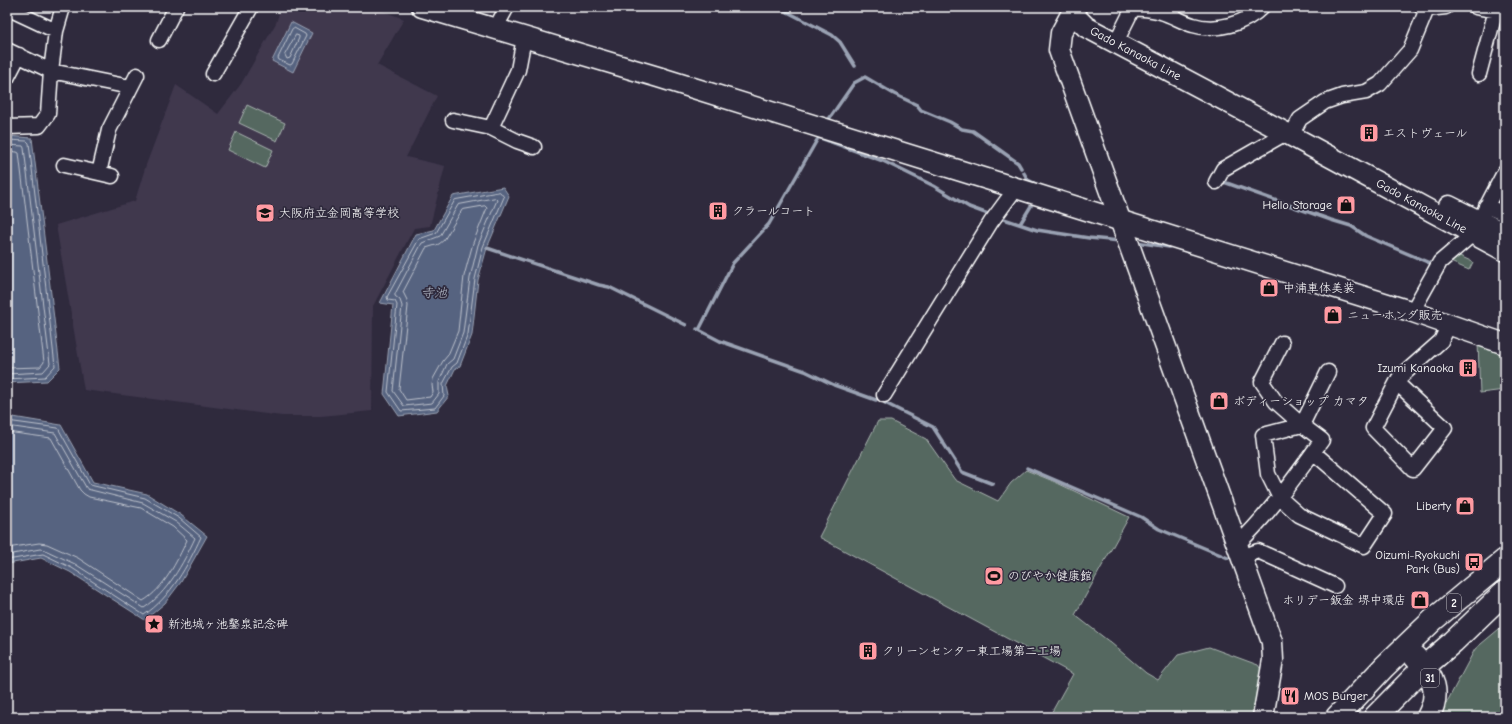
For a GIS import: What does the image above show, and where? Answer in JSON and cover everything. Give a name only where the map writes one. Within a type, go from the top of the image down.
[{"type":"main road","name":"2","points":[[1337,717],[1404,647],[1433,620],[1505,560]]},
{"type":"main road","name":"2","points":[[1375,717],[1424,666],[1453,642],[1505,592]]},
{"type":"main road","name":"31","points":[[1404,647],[1424,666],[1435,688],[1435,699],[1428,717]]},
{"type":"street","points":[[7,127],[39,126],[48,114],[56,31],[62,7]]},
{"type":"street","points":[[159,40],[176,7]]},
{"type":"street","points":[[213,74],[251,7]]},
{"type":"street","points":[[422,7],[658,77],[1016,188],[1412,312],[1505,344]]},
{"type":"street","points":[[495,29],[507,7]]},
{"type":"street","points":[[1120,34],[1133,8],[1161,12],[1193,25],[1210,28],[1237,23],[1258,12],[1262,7]]},
{"type":"street","points":[[1216,182],[1223,169],[1291,130],[1300,119],[1325,102],[1342,96],[1366,92],[1380,84],[1410,50],[1424,8],[1446,7]]},
{"type":"street","points":[[1476,7],[1500,11],[1479,74]]},
{"type":"street","points":[[7,8],[56,31]]},
{"type":"street","points":[[1069,9],[1061,33],[1059,50],[1272,642],[1273,660],[1263,717]]},
{"type":"street","name":"Gado Kanaoka Line","points":[[1069,9],[1120,34],[1291,130]]},
{"type":"street","name":"Gado Kanaoka Line","points":[[1069,9],[1086,27],[1291,130],[1479,220],[1505,234]]},
{"type":"street","points":[[491,128],[518,70],[524,38]]},
{"type":"street","points":[[7,78],[13,53],[51,71],[133,81],[109,130],[106,175],[64,165]]},
{"type":"street","points":[[453,120],[491,128],[517,141],[534,147]]},
{"type":"street","points":[[1412,312],[1440,262],[1479,220],[1505,171]]},
{"type":"street","points":[[884,394],[991,222],[1016,188]]},
{"type":"street","points":[[1479,220],[1505,214]]},
{"type":"street","name":"Gado Kanaoka Line","points":[[1479,220],[1505,251]]},
{"type":"street","points":[[1397,383],[1445,428],[1413,469],[1373,428],[1399,378],[1441,340],[1449,325]]},
{"type":"street","points":[[1239,551],[1322,440],[1276,402],[1262,382],[1282,343]]},
{"type":"street","points":[[1313,452],[1385,514],[1364,546],[1299,515],[1280,498],[1268,474],[1263,435],[1302,425],[1328,372]]},
{"type":"street","points":[[1239,551],[1258,551],[1334,586]]},
{"type":"shaded area","name":"大阪府立金岡高等学校","points":[[281,7],[372,7],[404,19],[377,65],[437,96],[406,157],[445,166],[430,226],[414,228],[373,306],[372,411],[321,416],[282,416],[84,390],[56,225],[135,201],[146,165],[176,85],[218,114],[241,84],[276,23]]},
{"type":"green space","points":[[247,105],[285,123],[277,141],[239,123]]},
{"type":"green space","points":[[236,132],[273,150],[265,168],[228,150]]},
{"type":"green space","points":[[1453,253],[1473,262],[1469,270],[1446,260]]},
{"type":"green space","points":[[1478,343],[1505,353],[1505,390],[1480,393]]},
{"type":"green space","name":"のびやか健康館","points":[[878,421],[891,421],[926,439],[955,480],[998,501],[1011,483],[1026,470],[1053,481],[1129,517],[1075,615],[1146,673],[1158,680],[1178,655],[1209,647],[1258,665],[1262,671],[1252,717],[1049,717],[1073,674],[819,537]]},
{"type":"green space","points":[[1505,624],[1505,717],[1439,717],[1475,649]]},
{"type":"water","points":[[291,22],[312,33],[293,72],[272,61]]},
{"type":"water","points":[[7,136],[32,138],[60,368],[47,381],[7,383]]},
{"type":"water","name":"寺池","points":[[503,187],[509,196],[487,248],[478,280],[472,335],[460,366],[455,369],[447,386],[449,396],[437,411],[399,416],[384,394],[393,305],[380,303],[416,234],[434,230],[453,196]]},
{"type":"water","points":[[7,416],[61,425],[93,482],[147,494],[181,515],[207,536],[181,582],[165,603],[145,620],[70,572],[41,558],[7,564]]},
{"type":"waterway","points":[[778,7],[832,35],[840,42],[855,66]]},
{"type":"waterway","points":[[829,119],[854,83],[865,77],[894,94],[917,105],[921,110],[950,122],[962,129],[973,131],[1018,163],[1021,168]]},
{"type":"waterway","points":[[818,137],[883,161],[934,186],[969,207],[988,214]]},
{"type":"waterway","points":[[699,330],[733,263],[769,224],[817,140]]},
{"type":"waterway","points":[[1024,173],[1028,180],[1038,185]]},
{"type":"waterway","points":[[1221,181],[1351,226],[1366,236],[1432,264]]},
{"type":"waterway","points":[[1020,224],[1031,206]]},
{"type":"waterway","points":[[1001,218],[1037,230],[1120,241]]},
{"type":"waterway","points":[[1136,242],[1169,247],[1174,244]]},
{"type":"waterway","points":[[487,248],[609,287],[686,325]]},
{"type":"waterway","points":[[697,329],[720,341],[805,371],[834,385],[876,400]]},
{"type":"waterway","points":[[885,403],[933,427],[962,472],[993,484]]},
{"type":"waterway","points":[[1027,468],[1141,517],[1159,529],[1228,558]]},
{"type":"place","name":"エストヴェール","points":[[1369,133]]},
{"type":"place","name":"Hello Storage","points":[[1346,205]]},
{"type":"place","name":"クラールコート","points":[[718,211]]},
{"type":"place","name":"大阪府立金岡高等学校","points":[[265,213]]},
{"type":"place","name":"中浦車体美装","points":[[1269,288]]},
{"type":"place","name":"ニューホンダ販売","points":[[1333,315]]},
{"type":"place","name":"Izumi Kanaoka","points":[[1468,368]]},
{"type":"place","name":"ボディーショップ カマタ","points":[[1219,401]]},
{"type":"place","name":"Liberty","points":[[1465,506]]},
{"type":"place","name":"Oizumi-Ryokuchi Park (Bus)","points":[[1474,562]]},
{"type":"place","name":"のびやか健康館","points":[[994,576]]},
{"type":"place","name":"ホリデー鈑金 堺中環店","points":[[1420,600]]},
{"type":"place","name":"新池城ヶ池鑿泉記念碑","points":[[154,624]]},
{"type":"place","name":"クリーンセンター東工場第二工場","points":[[868,651]]},
{"type":"place","name":"MOS Burger","points":[[1290,696]]}]
